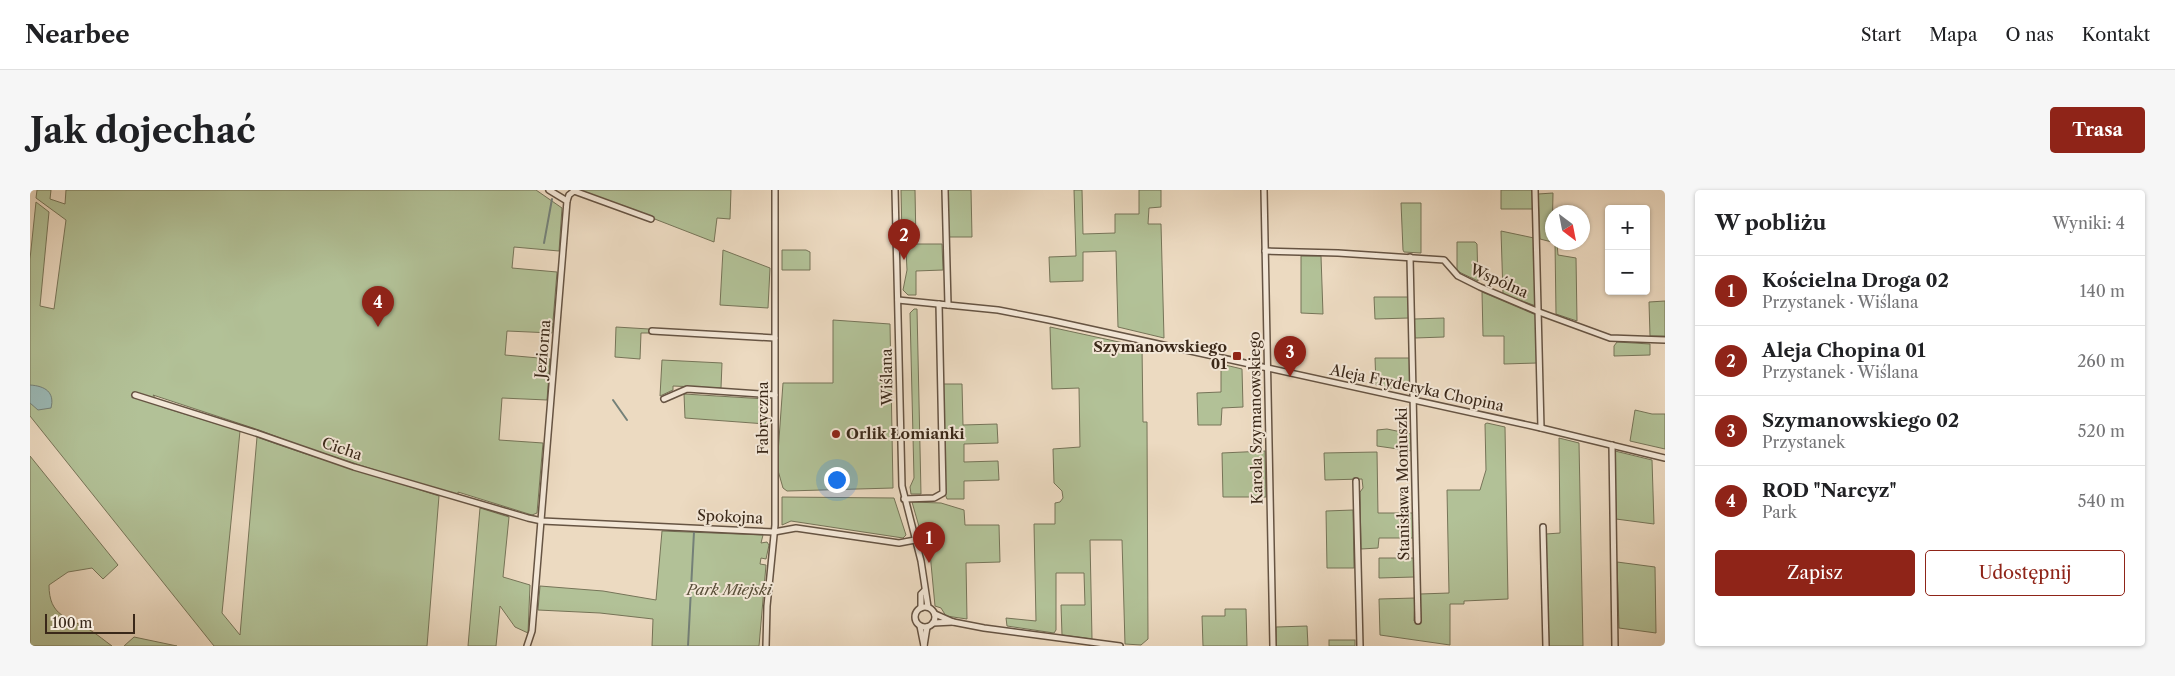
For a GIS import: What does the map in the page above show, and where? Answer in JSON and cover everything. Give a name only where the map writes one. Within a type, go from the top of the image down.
[{"type":"street","points":[[549,190],[567,201],[569,194],[574,191],[651,219]]},
{"type":"street","name":"Fabryczna","points":[[766,646],[767,606],[774,532],[776,190]]},
{"type":"street","name":"Wiślana","points":[[895,190],[902,486],[921,561],[924,591],[928,607]]},
{"type":"street","points":[[945,190],[948,305]]},
{"type":"street","name":"Karola Szymanowskiego","points":[[1264,190],[1273,646]]},
{"type":"street","points":[[1535,190],[1540,428]]},
{"type":"street","name":"Jeziorna","points":[[527,646],[532,631],[542,521],[567,201]]},
{"type":"street","name":"Wspólna","points":[[1265,252],[1444,260],[1458,276],[1539,312],[1611,338],[1665,340]]},
{"type":"street","name":"Stanisława Moniuszki","points":[[1410,257],[1418,621]]},
{"type":"street","name":"Aleja Fryderyka Chopina","points":[[898,300],[998,310],[1040,318],[1540,428],[1665,458]]},
{"type":"street","points":[[904,499],[934,498],[942,495],[943,492],[939,304]]},
{"type":"street","points":[[652,331],[775,338]]},
{"type":"street","points":[[664,398],[687,388],[775,395]]},
{"type":"street","name":"Cicha","points":[[135,395],[359,468],[494,509],[542,521]]},
{"type":"street","points":[[1612,445],[1615,646]]},
{"type":"street","points":[[1356,481],[1360,646]]},
{"type":"street","name":"Spokojna","points":[[542,521],[774,532],[796,528],[899,543],[915,540]]},
{"type":"street","points":[[1543,527],[1546,646]]},
{"type":"street","name":"Wiślana","points":[[921,608],[924,591]]},
{"type":"street","points":[[924,646],[916,616],[921,608],[928,607],[935,614],[953,622],[1090,644],[1120,646]]},
{"type":"street","points":[[933,623],[935,614]]},
{"type":"street","points":[[920,626],[927,627],[933,623],[953,622]]},
{"type":"street","points":[[924,646],[927,627]]},
{"type":"green space","points":[[37,190],[51,190],[50,199],[65,204],[66,190],[536,190],[562,208],[559,251],[514,247],[512,268],[557,272],[552,333],[507,331],[505,355],[550,359],[547,400],[502,398],[499,440],[543,443],[537,513],[532,515],[458,492],[458,495],[440,491],[153,395],[162,407],[240,431],[222,613],[240,635],[257,437],[439,496],[427,646],[214,646],[30,416],[30,259],[36,202],[49,212],[40,306],[54,309],[66,220],[36,198]]},
{"type":"green space","points":[[580,190],[731,190],[730,219],[717,218],[714,242]]},
{"type":"green space","points":[[901,190],[915,190],[916,244],[942,244],[943,270],[916,271],[916,295],[908,295],[903,290],[907,270],[906,250],[902,236]]},
{"type":"green space","points":[[948,190],[971,190],[972,237],[949,237]]},
{"type":"green space","points":[[1074,190],[1082,190],[1083,234],[1115,233],[1115,214],[1139,214],[1139,190],[1161,190],[1161,207],[1149,208],[1148,224],[1161,224],[1164,338],[1118,327],[1116,251],[1083,252],[1083,281],[1050,282],[1049,257],[1076,256]]},
{"type":"green space","points":[[1501,190],[1533,190],[1534,209],[1501,209]]},
{"type":"green space","points":[[1553,193],[1553,205],[1545,205],[1545,240],[1540,239],[1538,194]]},
{"type":"green space","points":[[1401,203],[1421,203],[1421,253],[1404,252],[1403,250]]},
{"type":"green space","points":[[1501,231],[1534,238],[1536,306],[1503,294]]},
{"type":"green space","points":[[1457,242],[1475,242],[1477,244],[1478,281],[1457,271]]},
{"type":"green space","points":[[723,250],[770,268],[768,308],[720,305]]},
{"type":"green space","points":[[782,250],[806,250],[810,252],[810,270],[782,270]]},
{"type":"green space","points":[[1555,250],[1558,250],[1558,255],[1576,258],[1577,321],[1556,314]]},
{"type":"green space","points":[[1301,256],[1321,256],[1323,314],[1301,313]]},
{"type":"green space","points":[[1482,292],[1536,315],[1537,363],[1504,364],[1504,336],[1483,336]]},
{"type":"green space","points":[[1374,297],[1408,297],[1409,318],[1375,319]]},
{"type":"green space","points":[[1665,301],[1665,336],[1650,336],[1649,302]]},
{"type":"green space","points":[[917,309],[921,494],[911,494],[910,487],[914,478],[910,313]]},
{"type":"green space","points":[[1444,318],[1444,337],[1415,338],[1414,319]]},
{"type":"green space","name":"Orlik Łomianki","points":[[833,320],[890,324],[893,488],[787,491],[783,488],[777,467],[783,383],[833,383]]},
{"type":"green space","points":[[616,327],[649,329],[649,333],[641,333],[640,359],[615,357]]},
{"type":"green space","points":[[1050,327],[1142,347],[1143,422],[1147,422],[1148,639],[1141,645],[1125,644],[1122,540],[1090,540],[1092,639],[1062,635],[1061,605],[1085,605],[1084,573],[1056,573],[1056,630],[1054,633],[1007,626],[1006,618],[1036,621],[1034,524],[1055,524],[1055,503],[1060,502],[1063,498],[1062,491],[1054,483],[1053,449],[1080,447],[1079,388],[1052,389]]},
{"type":"green space","points":[[1617,342],[1650,344],[1650,355],[1614,356],[1614,346]]},
{"type":"green space","points":[[1375,358],[1410,358],[1411,392],[1376,385]]},
{"type":"green space","points":[[662,360],[722,363],[721,388],[673,386],[673,390],[660,396]]},
{"type":"green space","points":[[1221,364],[1242,369],[1243,407],[1222,408],[1221,425],[1198,425],[1197,393],[1221,392]]},
{"type":"green space","points":[[943,384],[962,384],[963,425],[997,424],[998,443],[964,444],[964,462],[998,461],[999,480],[964,481],[964,499],[947,499],[945,494]]},
{"type":"green space","points":[[684,394],[766,399],[766,424],[685,418]]},
{"type":"green space","points":[[1635,410],[1652,414],[1665,414],[1665,449],[1630,441]]},
{"type":"green space","points":[[1485,424],[1505,427],[1508,599],[1464,601],[1464,604],[1450,604],[1450,645],[1380,635],[1379,599],[1415,598],[1414,621],[1418,624],[1421,621],[1420,594],[1449,593],[1447,490],[1480,490],[1486,470]]},
{"type":"green space","points":[[1387,429],[1411,434],[1412,451],[1377,446],[1377,430]]},
{"type":"green space","points":[[1559,438],[1579,443],[1583,646],[1549,646],[1546,534],[1560,533]]},
{"type":"green space","points":[[1265,451],[1266,497],[1223,497],[1222,453]]},
{"type":"green space","points":[[1615,451],[1652,460],[1654,524],[1616,519]]},
{"type":"green space","points":[[1377,452],[1378,513],[1413,513],[1413,538],[1379,538],[1378,548],[1361,549],[1360,492],[1363,488],[1362,479],[1325,480],[1324,453]]},
{"type":"green space","points":[[30,456],[118,565],[103,579],[92,568],[68,572],[49,585],[52,604],[61,615],[90,630],[112,646],[30,646]]},
{"type":"green space","points":[[782,497],[894,498],[906,535],[903,538],[791,521],[782,525]]},
{"type":"green space","points":[[912,502],[941,503],[964,510],[965,525],[999,525],[1000,562],[966,563],[967,619],[946,616],[941,608],[935,606],[930,553],[922,537]]},
{"type":"green space","points":[[480,508],[509,517],[503,577],[530,585],[528,633],[515,627],[500,606],[496,646],[468,646]]},
{"type":"green space","points":[[1353,510],[1354,568],[1327,568],[1326,511]]},
{"type":"green space","name":"Park Miejski","points":[[662,531],[763,535],[761,543],[767,542],[769,545],[766,559],[761,558],[760,564],[766,565],[759,646],[652,646],[653,619],[600,613],[538,610],[540,586],[603,591],[656,600]]},
{"type":"green space","points":[[1379,558],[1414,558],[1414,577],[1379,578]]},
{"type":"green space","points":[[1617,562],[1655,567],[1656,633],[1619,628]]},
{"type":"green space","points":[[1225,609],[1246,609],[1247,646],[1203,646],[1202,616],[1225,616]]},
{"type":"green space","points":[[1307,626],[1308,646],[1276,646],[1276,627]]},
{"type":"green space","points":[[134,637],[177,646],[124,646]]},
{"type":"green space","points":[[1329,640],[1355,640],[1355,646],[1329,646]]},
{"type":"water","points":[[30,385],[44,388],[48,391],[52,398],[51,408],[38,410],[30,403]]},
{"type":"waterway","points":[[544,243],[552,199]]},
{"type":"waterway","points":[[613,400],[627,420]]},
{"type":"waterway","points":[[688,646],[694,532]]},
{"type":"place","name":"Aleja Chopina 01","points":[[904,260]]},
{"type":"place","name":"ROD \"Narcyz\"","points":[[378,327]]},
{"type":"place","name":"Szymanowskiego 01","points":[[1237,356]]},
{"type":"place","name":"Szymanowskiego 02","points":[[1290,377]]},
{"type":"place","name":"Orlik Łomianki","points":[[836,434]]},
{"type":"place","name":"Kościelna Droga 02","points":[[929,563]]}]
